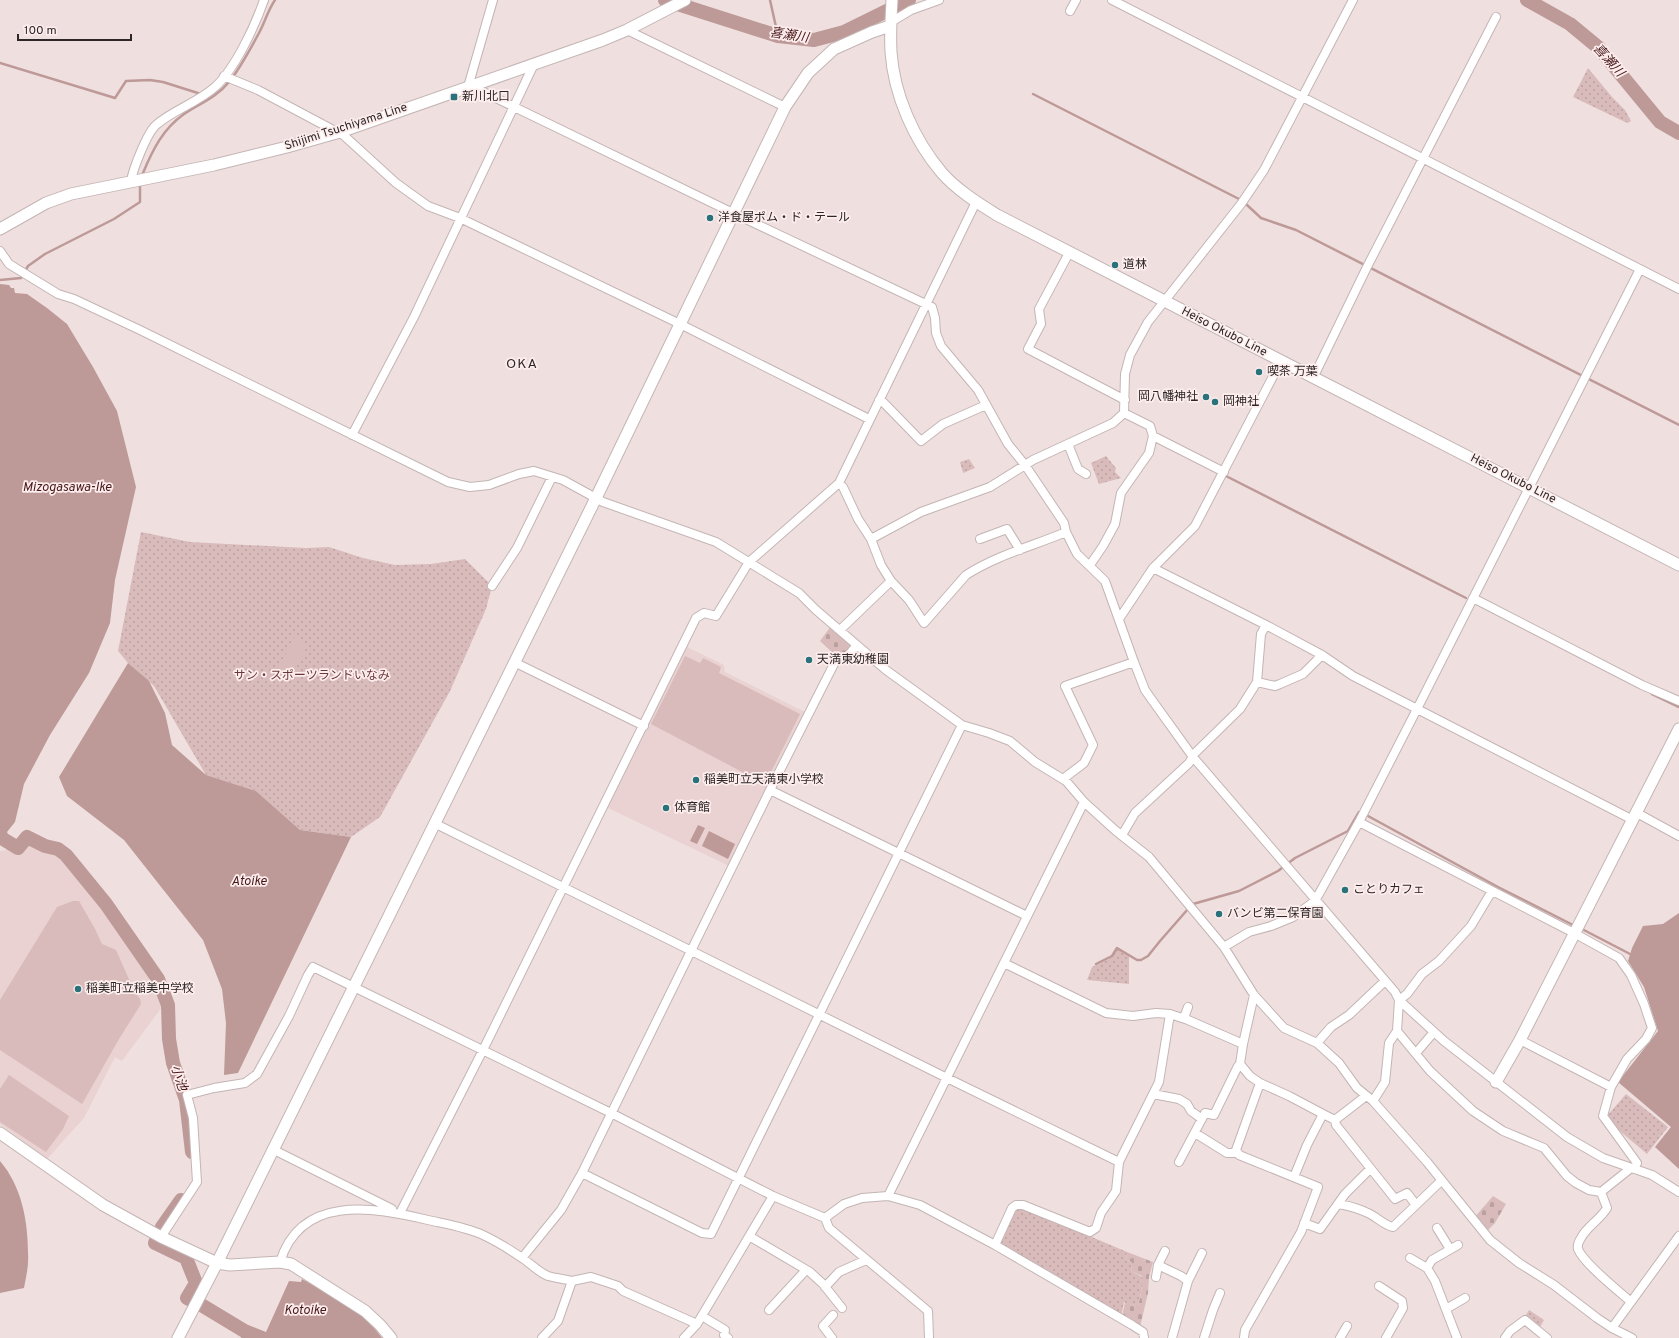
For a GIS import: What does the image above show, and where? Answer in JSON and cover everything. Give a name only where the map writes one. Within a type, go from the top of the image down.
[{"type":"street","points":[[131,181],[133,171],[155,126],[183,107],[206,94],[226,77],[248,40],[264,0]]},
{"type":"street","points":[[493,0],[470,87],[733,214],[932,307],[935,318],[936,333],[941,346],[978,390],[1008,444],[1025,465],[1064,523],[1066,532],[1077,554],[1105,581],[1145,690],[1193,757],[1315,901],[1385,980],[1395,992],[1399,1000],[1434,1032],[1567,1137],[1603,1158],[1652,1175],[1679,1192]]},
{"type":"street","name":"Shijimi Tsuchiyama Line","points":[[0,229],[46,203],[71,194],[287,148],[338,132],[603,40],[627,30],[685,0]]},
{"type":"street","name":"Heiso Okubo Line","points":[[892,0],[891,53],[895,77],[906,114],[922,145],[943,173],[976,202],[997,215],[1069,253],[1679,565]]},
{"type":"street","points":[[178,1338],[217,1263],[272,1149],[596,498],[785,107],[808,73],[834,49],[891,23],[911,10],[939,0]]},
{"type":"street","points":[[1070,12],[1076,0]]},
{"type":"street","points":[[1112,0],[1679,289]]},
{"type":"street","points":[[871,539],[920,512],[990,487],[1033,460],[1113,423],[1124,413],[1125,374],[1130,355],[1148,322],[1241,204],[1264,170],[1353,0]]},
{"type":"street","points":[[1313,378],[1496,16]]},
{"type":"street","points":[[627,30],[785,107]]},
{"type":"street","points":[[352,435],[414,317],[534,64]]},
{"type":"street","points":[[226,77],[258,90],[338,132],[396,183],[428,206],[460,218],[680,324],[869,419]]},
{"type":"street","points":[[400,1213],[483,1050],[696,618],[704,614],[716,616],[749,562],[839,483],[878,400],[976,202]]},
{"type":"street","points":[[0,251],[9,264],[58,294],[74,299],[140,330],[448,482],[470,487],[489,485],[519,474],[534,471],[563,480],[596,498],[640,516],[716,542],[799,594],[856,646],[886,670],[962,725],[1010,741],[1035,762],[1063,780],[1084,802],[1148,857],[1224,947],[1254,995],[1284,1028],[1317,1043],[1339,1063],[1357,1088],[1369,1098],[1427,1162],[1441,1181],[1495,1245],[1518,1263],[1554,1285],[1612,1328],[1632,1338]]},
{"type":"street","points":[[1069,253],[1039,309],[1041,324],[1028,349],[1125,400]]},
{"type":"street","points":[[1224,947],[1249,932],[1271,926],[1293,917],[1315,901],[1359,822],[1640,269]]},
{"type":"street","points":[[1119,619],[1153,568],[1195,526],[1281,361]]},
{"type":"street","points":[[878,400],[921,441],[943,424],[986,405]]},
{"type":"street","points":[[1090,565],[1115,524],[1121,493],[1149,453],[1153,436],[1150,426],[1124,413]]},
{"type":"street","points":[[1153,436],[1224,472]]},
{"type":"street","points":[[1068,444],[1078,469],[1086,474]]},
{"type":"street","points":[[492,586],[517,548],[552,477]]},
{"type":"street","points":[[839,483],[843,487],[858,519],[871,539],[881,564],[891,581],[909,600],[924,623],[966,575],[999,558],[1066,532]]},
{"type":"street","points":[[980,539],[1007,529],[1020,550]]},
{"type":"street","points":[[1153,568],[1266,625],[1322,655],[1353,676],[1417,709],[1679,836]]},
{"type":"street","points":[[840,630],[891,581]]},
{"type":"street","points":[[1473,598],[1642,684],[1679,701]]},
{"type":"street","points":[[1122,835],[1135,813],[1189,763],[1195,753],[1240,708],[1257,682],[1261,634],[1266,625]]},
{"type":"street","points":[[522,1258],[561,1210],[582,1173],[770,790],[836,660],[848,656],[856,646]]},
{"type":"street","points":[[1257,682],[1275,686],[1280,684],[1303,674],[1322,655]]},
{"type":"street","points":[[514,662],[644,726]]},
{"type":"street","points":[[1063,780],[1084,763],[1093,745],[1065,686],[1134,662]]},
{"type":"street","points":[[582,1173],[702,1233],[711,1234],[962,725]]},
{"type":"street","points":[[1496,1082],[1520,1040],[1679,730]]},
{"type":"street","points":[[770,790],[1027,916]]},
{"type":"street","points":[[888,1196],[1084,802]]},
{"type":"street","points":[[1359,822],[1574,933],[1619,958],[1631,975],[1644,1004],[1652,1028],[1646,1039],[1627,1059],[1611,1087],[1603,1116],[1637,1163],[1633,1168],[1601,1192],[1589,1190],[1576,1183],[1566,1176],[1544,1148],[1504,1131],[1473,1111],[1430,1071],[1397,1031]]},
{"type":"street","points":[[434,823],[563,886],[691,952],[1120,1162]]},
{"type":"street","points":[[1335,1120],[1369,1098],[1385,1082],[1389,1044],[1397,1031],[1399,1000],[1407,994],[1422,974],[1439,961],[1471,926],[1492,891]]},
{"type":"street","points":[[1004,963],[1106,1013],[1133,1016],[1156,1013],[1170,1014],[1243,1044]]},
{"type":"street","points":[[161,1237],[197,1182],[193,1118],[187,1095],[214,1088],[245,1083],[257,1074],[289,1016],[308,974],[313,967],[611,1113],[739,1177],[773,1196],[825,1218],[829,1228],[928,1311],[929,1338]]},
{"type":"street","points":[[1317,1043],[1331,1027],[1349,1015],[1385,980]]},
{"type":"street","points":[[1180,1162],[1206,1113],[1214,1115],[1240,1064],[1254,995]]},
{"type":"street","points":[[1186,1020],[1185,1015],[1188,1007]]},
{"type":"street","points":[[995,1245],[1012,1208],[1016,1205],[1023,1205],[1090,1232],[1096,1228],[1101,1212],[1116,1191],[1120,1162],[1154,1094],[1158,1082],[1170,1014]]},
{"type":"street","points":[[1416,1053],[1434,1032]]},
{"type":"street","points":[[1520,1040],[1611,1087]]},
{"type":"street","points":[[1240,1064],[1250,1076],[1260,1083],[1335,1120],[1336,1125],[1395,1199],[1407,1193],[1416,1205]]},
{"type":"street","points":[[1238,1153],[1236,1150],[1260,1083]]},
{"type":"street","points":[[1154,1094],[1179,1099],[1187,1104],[1191,1111],[1202,1119]]},
{"type":"street","points":[[1294,1177],[1307,1145],[1323,1114]]},
{"type":"street","points":[[0,1133],[103,1205],[161,1237],[217,1263],[230,1265],[280,1262],[291,1264],[365,1311],[391,1338]]},
{"type":"street","points":[[1195,1133],[1227,1153],[1238,1153],[1318,1187],[1294,1246],[1245,1330],[1244,1338]]},
{"type":"street","points":[[272,1149],[400,1213]]},
{"type":"street","points":[[1304,1223],[1320,1229],[1345,1194],[1370,1169]]},
{"type":"street","points":[[1339,1204],[1352,1206],[1370,1214],[1388,1226],[1393,1227],[1441,1181]]},
{"type":"street","points":[[1601,1192],[1607,1208],[1603,1214],[1586,1229],[1578,1243],[1578,1248],[1587,1261],[1631,1302]]},
{"type":"street","points":[[684,1338],[697,1324],[773,1196]]},
{"type":"street","points":[[825,1218],[844,1204],[853,1200],[888,1196],[920,1205],[995,1245],[1132,1325],[1143,1332],[1144,1338]]},
{"type":"street","points":[[280,1262],[283,1250],[293,1234],[303,1224],[313,1218],[340,1210],[382,1210],[467,1229],[483,1235],[522,1258],[548,1276],[572,1281],[591,1277],[618,1286],[623,1291],[697,1324]]},
{"type":"street","points":[[1437,1228],[1450,1250]]},
{"type":"street","points":[[749,1236],[806,1270],[825,1287],[842,1308]]},
{"type":"street","points":[[1612,1328],[1679,1236]]},
{"type":"street","points":[[1427,1268],[1432,1260],[1458,1245]]},
{"type":"street","points":[[1156,1277],[1158,1265],[1165,1251]]},
{"type":"street","points":[[1172,1338],[1188,1281],[1202,1253]]},
{"type":"street","points":[[1410,1258],[1427,1268],[1435,1281],[1457,1338]]},
{"type":"street","points":[[825,1287],[839,1272],[866,1260]]},
{"type":"street","points":[[1158,1265],[1188,1281]]},
{"type":"street","points":[[769,1310],[806,1270]]},
{"type":"street","points":[[542,1338],[558,1321],[572,1281]]},
{"type":"street","points":[[1382,1291],[1402,1301],[1403,1308],[1386,1338]]},
{"type":"street","points":[[1204,1338],[1220,1294]]},
{"type":"street","points":[[1446,1309],[1465,1298]]},
{"type":"street","points":[[832,1338],[823,1326],[833,1315]]},
{"type":"street","points":[[702,1316],[725,1330],[724,1335],[728,1338]]},
{"type":"street","points":[[1505,1338],[1510,1331],[1525,1320],[1548,1338]]},
{"type":"street","points":[[1340,1338],[1347,1326]]},
{"type":"shaded area","name":"稲美町立天満東小学校","points":[[685,646],[724,665],[725,672],[805,712],[729,866],[606,807],[635,753]]},
{"type":"shaded area","name":"稲美町立稲美中学校","points":[[29,843],[62,857],[107,910],[149,972],[162,1007],[122,1061],[115,1057],[84,1118],[47,1159],[0,1124],[0,851],[12,849],[18,854]]},
{"type":"green space","points":[[1588,68],[1625,110],[1631,121],[1628,123],[1623,121],[1573,97]]},
{"type":"green space","points":[[1106,456],[1116,468],[1115,472],[1121,478],[1099,484],[1091,463]]},
{"type":"green space","points":[[969,459],[975,468],[963,473],[960,462]]},
{"type":"green space","name":"サン・スポーツランドいなみ","points":[[141,532],[190,542],[306,548],[329,547],[363,558],[395,565],[431,564],[465,559],[492,586],[486,609],[450,691],[380,817],[351,837],[300,830],[256,791],[206,775],[154,686],[128,663],[118,651]]},
{"type":"green space","points":[[831,626],[853,644],[843,654],[835,655],[820,641]]},
{"type":"green space","points":[[294,637],[308,645],[288,684],[274,677]]},
{"type":"green space","points":[[685,656],[700,663],[703,658],[721,667],[719,673],[800,714],[765,784],[651,724]]},
{"type":"green space","points":[[73,901],[79,901],[102,944],[116,950],[131,984],[128,985],[130,991],[135,992],[140,999],[141,1004],[82,1104],[0,1050],[0,1000],[57,907]]},
{"type":"green space","points":[[1117,949],[1129,956],[1129,984],[1087,980],[1092,967],[1111,958]]},
{"type":"green space","points":[[9,1075],[69,1116],[63,1129],[46,1152],[0,1122],[0,1089]]},
{"type":"green space","points":[[1626,1094],[1668,1127],[1647,1154],[1614,1126],[1607,1116]]},
{"type":"green space","points":[[1493,1196],[1506,1204],[1495,1223],[1485,1233],[1474,1218]]},
{"type":"green space","points":[[1016,1208],[1026,1209],[1127,1252],[1126,1261],[1132,1262],[1131,1271],[1142,1277],[1138,1306],[1124,1302],[1121,1317],[998,1244]]},
{"type":"green space","points":[[1127,1252],[1153,1262],[1140,1327],[1122,1317],[1125,1302],[1138,1306],[1141,1294],[1142,1276],[1131,1271],[1132,1262],[1126,1261]]},
{"type":"green space","points":[[1529,1310],[1544,1320],[1540,1327],[1526,1315]]},
{"type":"water","name":"Mizogasawa-Ike","points":[[0,284],[9,285],[11,288],[14,288],[15,293],[27,294],[67,324],[117,411],[136,487],[115,580],[110,623],[89,673],[50,735],[24,784],[15,822],[3,837],[0,837]]},
{"type":"water","name":"Atoike","points":[[128,663],[149,681],[165,713],[172,745],[206,775],[256,791],[300,830],[351,837],[238,1073],[224,1075],[226,1023],[222,989],[203,940],[124,840],[67,796],[59,777]]},
{"type":"water","points":[[698,825],[705,828],[697,844],[690,841]]},
{"type":"water","points":[[709,831],[735,844],[728,859],[702,846]]},
{"type":"water","points":[[1679,913],[1679,1169],[1655,1147],[1671,1127],[1618,1082],[1658,1031],[1644,987],[1628,961],[1632,948],[1643,926],[1663,924]]},
{"type":"water","points":[[0,1161],[8,1171],[19,1193],[27,1229],[28,1258],[24,1288],[0,1293]]},
{"type":"water","name":"Kotoike","points":[[302,1279],[335,1297],[367,1319],[382,1338],[241,1338],[248,1325],[266,1332],[289,1281],[301,1282]]},
{"type":"waterway","points":[[143,173],[159,140],[170,126],[184,114],[219,92],[229,82],[253,45],[275,0]]},
{"type":"waterway","name":"喜瀬川","points":[[665,0],[778,36],[814,40],[844,32],[909,0]]},
{"type":"waterway","points":[[770,0],[778,36]]},
{"type":"waterway","name":"喜瀬川","points":[[1527,0],[1570,24],[1599,48],[1660,122],[1679,133]]},
{"type":"waterway","points":[[0,63],[115,98],[126,81],[150,80],[163,82],[201,94]]},
{"type":"waterway","points":[[1033,94],[1239,199],[1261,218],[1296,230],[1679,425]]},
{"type":"waterway","points":[[0,280],[21,278],[28,266],[45,254],[114,219],[140,202],[140,186]]},
{"type":"waterway","points":[[1224,475],[1466,598]]},
{"type":"waterway","points":[[1652,694],[1679,707]]},
{"type":"waterway","points":[[1193,904],[1239,891],[1278,871],[1295,858],[1348,831],[1359,812]]},
{"type":"waterway","points":[[1368,816],[1498,887],[1575,926]]},
{"type":"waterway","name":"小池","points":[[0,834],[3,839],[18,848],[27,837],[45,846],[58,849],[66,855],[106,904],[158,979],[168,1005],[169,1039],[173,1063],[186,1100],[192,1152]]},
{"type":"waterway","points":[[1096,964],[1112,956],[1117,948],[1137,960],[1141,960],[1148,956],[1188,909]]},
{"type":"waterway","points":[[1580,928],[1632,955]]},
{"type":"waterway","name":"小池","points":[[181,1200],[162,1227],[155,1243],[186,1258],[196,1283],[187,1298],[256,1338]]},
{"type":"place","name":"新川北口","points":[[454,97]]},
{"type":"place","name":"洋食屋ポム・ド・テール","points":[[710,218]]},
{"type":"place","name":"道林","points":[[1115,265]]},
{"type":"place","name":"喫茶 万葉","points":[[1259,372]]},
{"type":"place","name":"岡八幡神社","points":[[1206,397]]},
{"type":"place","name":"岡神社","points":[[1215,402]]},
{"type":"place","name":"天満東幼稚園","points":[[809,660]]},
{"type":"place","name":"稲美町立天満東小学校","points":[[696,780]]},
{"type":"place","name":"体育館","points":[[666,808]]},
{"type":"place","name":"ことりカフェ","points":[[1345,890]]},
{"type":"place","name":"バンビ第二保育園","points":[[1219,914]]},
{"type":"place","name":"稲美町立稲美中学校","points":[[78,989]]},
{"type":"district","name":"OKA","points":[[522,364]]}]
